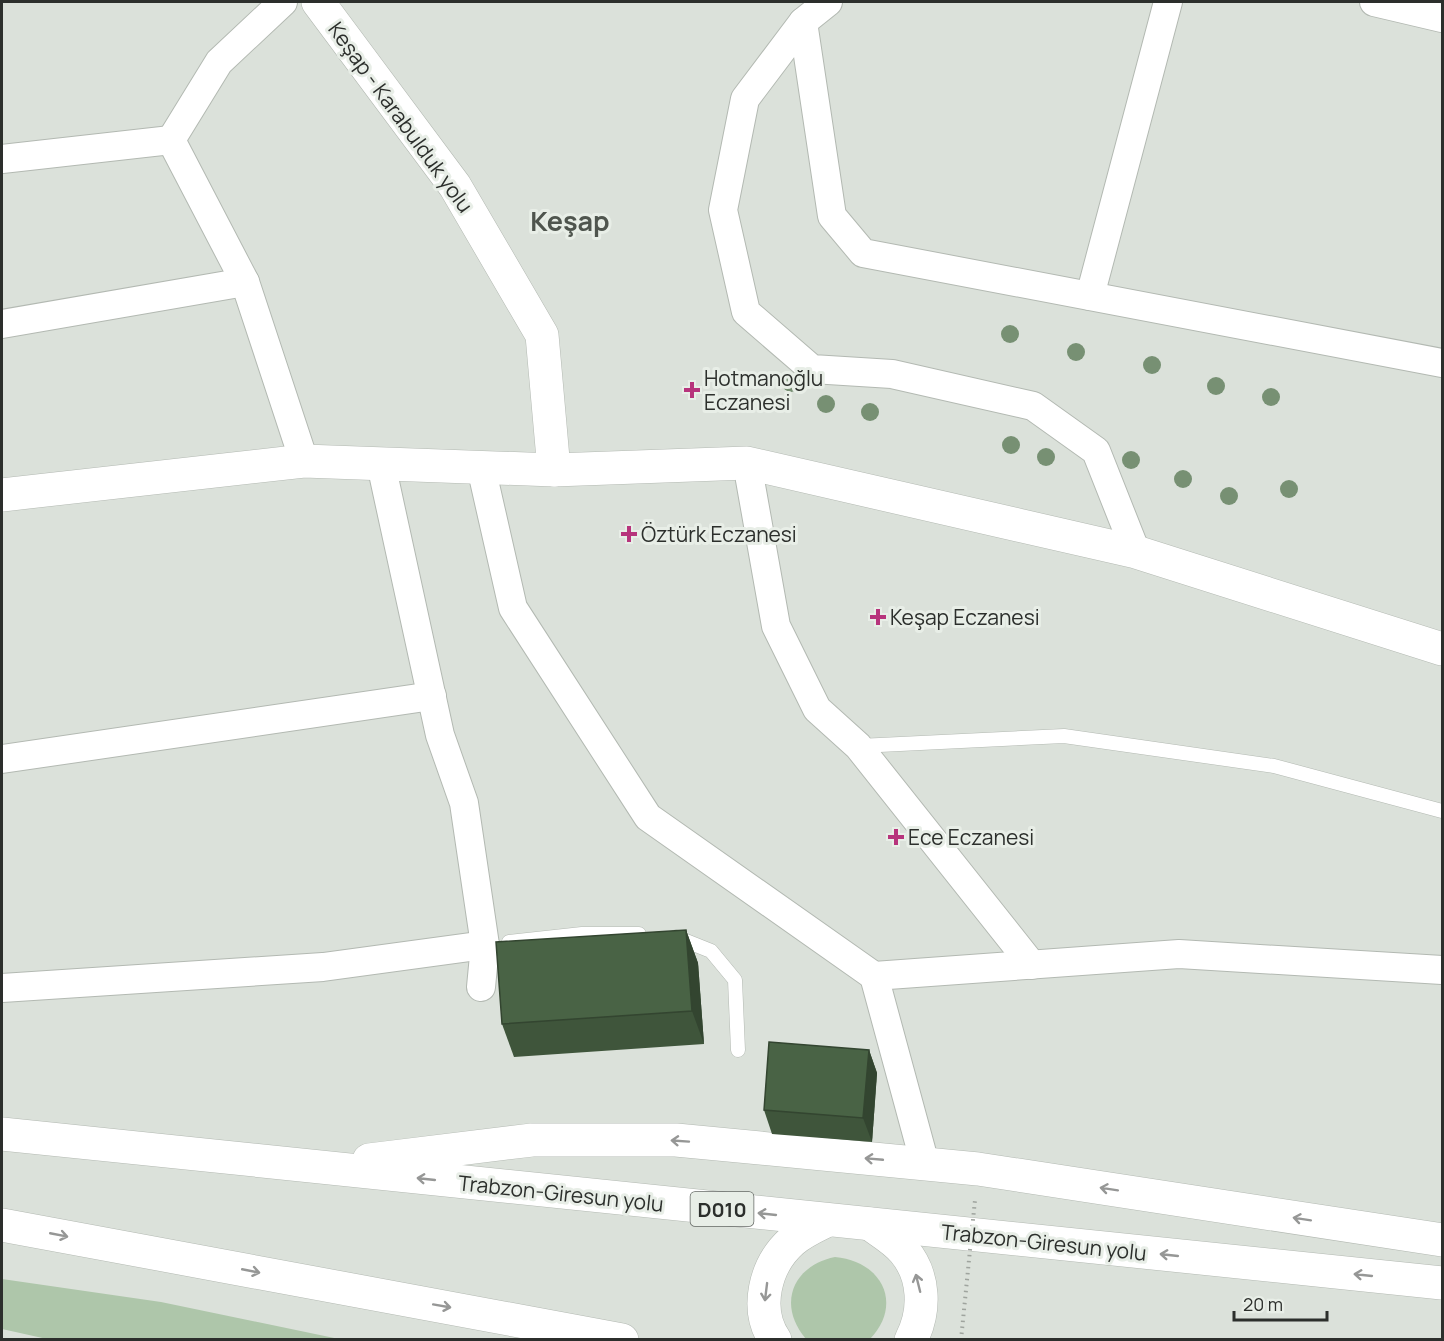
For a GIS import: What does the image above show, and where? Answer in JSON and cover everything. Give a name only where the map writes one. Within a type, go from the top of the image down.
[{"type":"main road","name":"Keşap - Karabulduk yolu","points":[[318,2],[455,186],[542,335],[554,470]]},
{"type":"main road","points":[[2,495],[304,461],[554,470],[747,463],[1136,552],[1443,648]]},
{"type":"main road","name":"Trabzon-Giresun yolu","points":[[2,1134],[1443,1283]]},
{"type":"main road","points":[[310,1167],[532,1140],[676,1140],[978,1169],[1443,1240]]},
{"type":"main road","points":[[775,1340],[765,1315],[764,1294],[769,1274],[778,1256],[792,1241],[828,1220]]},
{"type":"main road","points":[[870,1224],[904,1251],[914,1268],[921,1288],[921,1308],[917,1328],[911,1340]]},
{"type":"main road","points":[[2,1225],[622,1340]]},
{"type":"street","points":[[171,140],[219,62],[284,2]]},
{"type":"street","points":[[828,2],[803,22],[745,99],[742,110],[723,210],[746,312],[812,369],[892,374],[1033,406],[1096,451],[1136,552]]},
{"type":"street","points":[[1090,296],[1168,2]]},
{"type":"street","points":[[1374,2],[1443,18]]},
{"type":"street","points":[[803,22],[832,216],[863,253],[1443,363]]},
{"type":"street","points":[[2,159],[171,140]]},
{"type":"street","points":[[171,140],[245,282],[304,461]]},
{"type":"street","points":[[2,324],[245,282]]},
{"type":"street","points":[[747,463],[776,626],[817,708],[858,746],[1032,965]]},
{"type":"street","points":[[381,464],[440,735],[464,802],[485,945],[481,987]]},
{"type":"street","points":[[481,467],[513,608],[648,817],[874,976],[1179,954],[1443,970]]},
{"type":"street","points":[[2,759],[432,696]]},
{"type":"street","points":[[2,988],[323,967],[485,945]]},
{"type":"street","points":[[874,976],[925,1164]]},
{"type":"lane","points":[[858,746],[1064,736],[1274,766],[1443,811]]},
{"type":"lane","points":[[485,945],[582,933],[669,934],[711,951],[735,980],[738,1050]]},
{"type":"path","points":[[961,1340],[975,1200]]},
{"type":"green space","points":[[835,1257],[865,1266],[882,1286],[886,1298],[885,1312],[880,1325],[870,1339],[806,1339],[797,1326],[792,1313],[791,1300],[799,1278],[820,1262]]},
{"type":"green space","points":[[2,1279],[161,1302],[339,1339],[47,1339],[2,1329]]},
{"type":"building","points":[[686,930],[692,1011],[502,1024],[496,942]]},
{"type":"building","points":[[769,1042],[869,1050],[863,1118],[764,1110]]},
{"type":"place","name":"Hotmanoğlu Eczanesi","points":[[692,390]]},
{"type":"place","name":"Öztürk Eczanesi","points":[[629,534]]},
{"type":"place","name":"Keşap Eczanesi","points":[[878,617]]},
{"type":"place","name":"Ece Eczanesi","points":[[896,837]]},
{"type":"district","name":"Keşap","points":[[570,220]]}]
